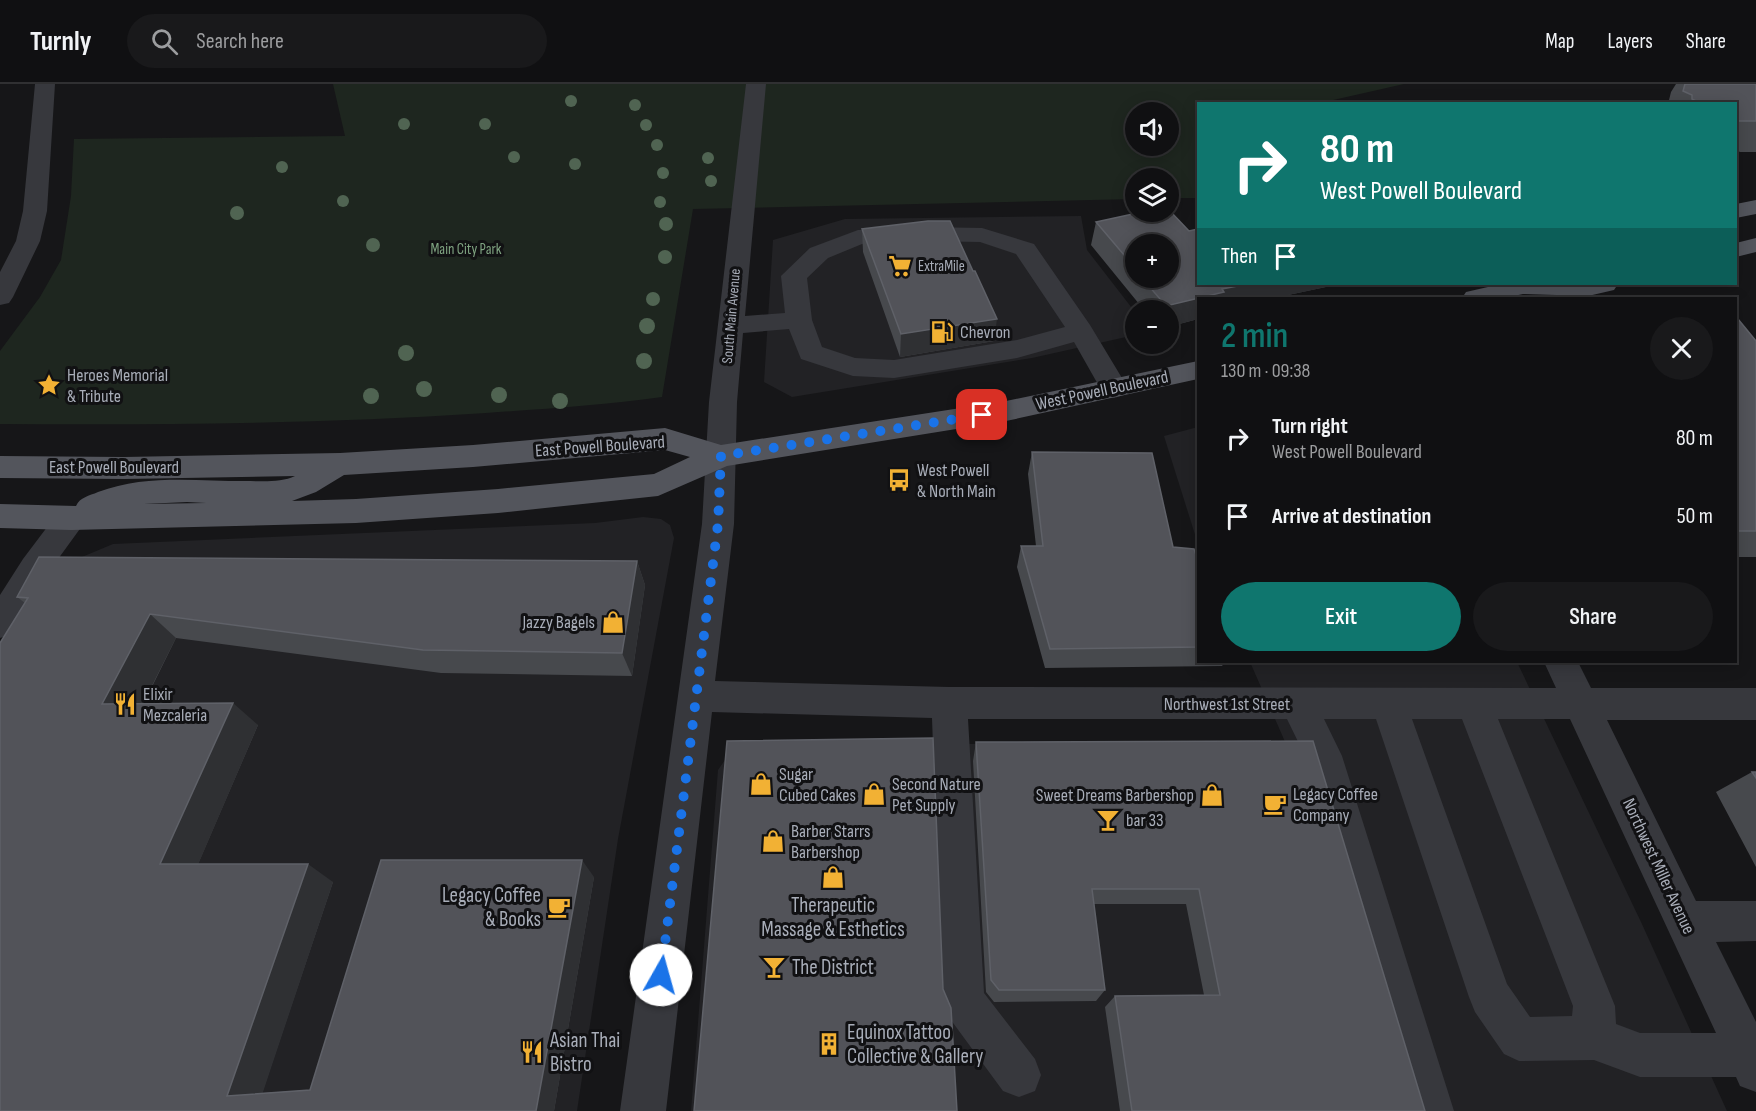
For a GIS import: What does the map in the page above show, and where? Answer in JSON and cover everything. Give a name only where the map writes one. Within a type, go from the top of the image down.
[{"type":"main road","points":[[1737,250],[1756,245]]},
{"type":"main road","points":[[1479,297],[1523,285],[1587,288],[1600,285]]},
{"type":"main road","name":"West Powell Boulevard","points":[[721,456],[994,413],[1197,370]]},
{"type":"main road","name":"East Powell Boulevard","points":[[0,467],[124,468],[340,464],[473,456],[665,439],[721,456]]},
{"type":"main road","name":"East Powell Boulevard","points":[[0,516],[71,518],[345,511],[498,501],[658,485],[721,456]]},
{"type":"main road","points":[[71,518],[102,502],[134,493],[290,490],[340,464]]},
{"type":"street","points":[[0,297],[6,275],[28,241],[35,211],[45,84]]},
{"type":"street","name":"South Main Avenue","points":[[643,1111],[698,696],[718,524],[730,326],[756,84]]},
{"type":"street","points":[[1081,331],[1017,349],[894,369],[853,367],[811,353],[799,320],[794,276],[819,253],[858,237],[924,234],[982,235],[1026,249],[1081,331],[1114,388]]},
{"type":"street","points":[[730,326],[799,320]]},
{"type":"street","points":[[0,624],[34,568],[71,518]]},
{"type":"street","name":"Northwest Miller Avenue","points":[[1562,663],[1752,1062]]},
{"type":"street","name":"Northwest 1st Street","points":[[698,696],[949,703],[1756,704]]},
{"type":"street","points":[[949,703],[963,1001],[1019,1075]]},
{"type":"street","points":[[1298,704],[1324,756],[1431,1111]]},
{"type":"street","points":[[1389,704],[1490,997],[1519,1039],[1594,1038],[1640,1055],[1752,1062]]},
{"type":"street","points":[[1474,704],[1594,1006],[1594,1038]]},
{"type":"street","points":[[1685,922],[1756,921]]},
{"type":"shaded area","points":[[1081,216],[1087,250],[1126,300],[1125,337],[1032,358],[792,397],[764,382],[773,240],[845,219]]},
{"type":"shaded area","points":[[1197,427],[1197,541],[1164,436]]},
{"type":"shaded area","points":[[643,517],[661,519],[670,525],[674,538],[618,839],[577,1111],[0,1111],[70,562],[113,544],[595,523]]},
{"type":"shaded area","points":[[1250,663],[1517,663],[1641,922],[1727,1111],[691,1111],[718,770],[736,744],[1286,744]]},
{"type":"green space","name":"Main City Park","points":[[333,84],[1404,84],[1324,102],[1197,102],[1197,198],[1179,198],[1179,168],[1125,168],[1125,199],[693,209],[662,397],[552,408],[425,417],[304,422],[0,424],[0,351],[40,297],[61,260],[71,196],[74,139],[345,136]]},
{"type":"building","points":[[1685,84],[1756,84],[1756,121],[1737,120],[1737,102],[1698,102],[1692,99],[1692,95],[1683,91]]},
{"type":"building","points":[[1125,216],[1125,222],[1179,220],[1189,231],[1197,229],[1197,285],[1243,285],[1179,303],[1179,300],[1161,300],[1151,288],[1179,288],[1179,234],[1125,234],[1125,256],[1096,222]]},
{"type":"building","points":[[928,221],[950,221],[997,319],[901,334],[862,229]]},
{"type":"building","points":[[1737,319],[1756,341],[1756,531],[1737,531]]},
{"type":"building","points":[[1032,452],[1152,453],[1173,547],[1194,549],[1197,558],[1197,647],[1050,649],[1021,546],[1043,546]]},
{"type":"building","points":[[39,557],[637,561],[622,653],[423,650],[150,614],[102,704],[233,703],[160,864],[308,864],[227,1096],[310,1090],[381,860],[582,860],[536,1111],[0,1111],[0,643],[28,598],[17,597]]},
{"type":"building","points":[[933,738],[943,989],[951,1008],[957,1111],[694,1111],[727,741]]},
{"type":"building","points":[[1313,741],[1425,1111],[1132,1111],[1115,996],[1220,995],[1199,889],[1092,889],[1105,990],[999,990],[991,980],[976,742]]},
{"type":"place","name":"ExtraMile","points":[[900,266]]},
{"type":"place","name":"Chevron","points":[[942,332]]},
{"type":"place","name":"Heroes Memorial & Tribute","points":[[49,385]]},
{"type":"place","name":"West Powell & North Main","points":[[899,480]]},
{"type":"place","name":"Jazzy Bagels","points":[[613,622]]},
{"type":"place","name":"Elixir Mezcaleria","points":[[125,704]]},
{"type":"place","name":"Sugar Cubed Cakes","points":[[761,784]]},
{"type":"place","name":"Second Nature Pet Supply","points":[[874,794]]},
{"type":"place","name":"Sweet Dreams Barbershop","points":[[1212,795]]},
{"type":"place","name":"Legacy Coffee Company","points":[[1275,804]]},
{"type":"place","name":"bar 33","points":[[1108,820]]},
{"type":"place","name":"Barber Starrs Barbershop","points":[[773,841]]},
{"type":"place","name":"Therapeutic Massage & Esthetics","points":[[833,877]]},
{"type":"place","name":"Legacy Coffee & Books","points":[[559,907]]},
{"type":"place","name":"The District","points":[[774,967]]},
{"type":"place","name":"Equinox Tattoo Collective & Gallery","points":[[829,1044]]},
{"type":"place","name":"Asian Thai Bistro","points":[[532,1052]]},
{"type":"route","points":[[661,975],[718,524],[721,456],[982,415]]}]
